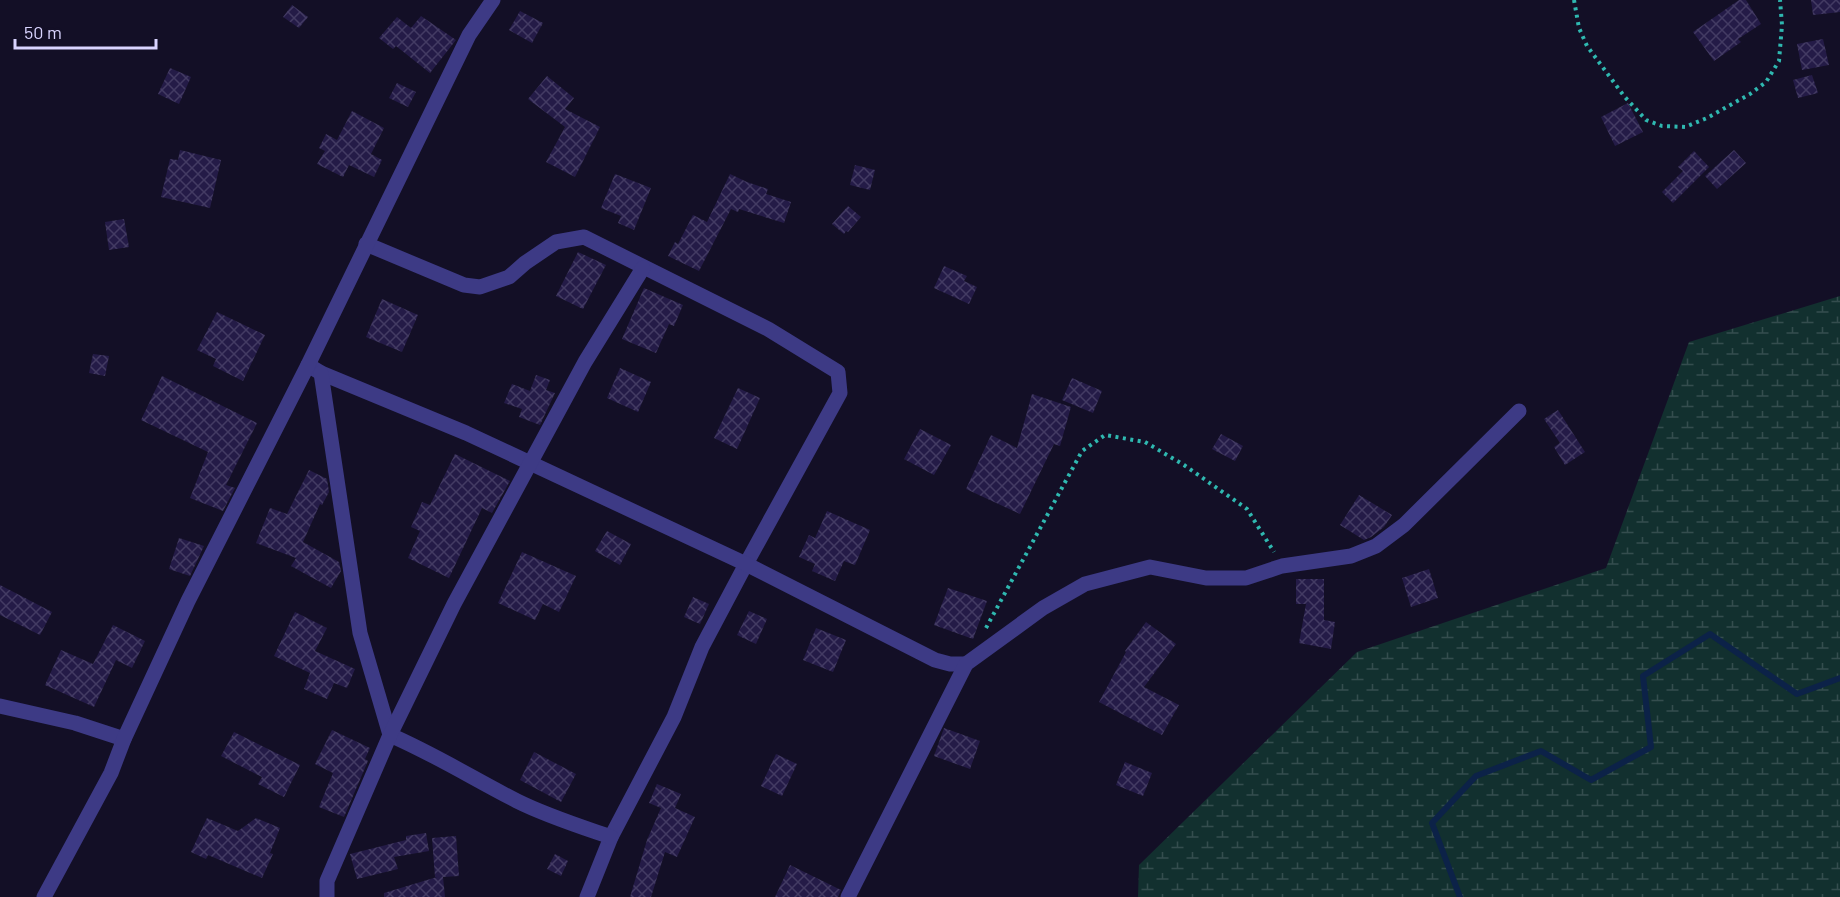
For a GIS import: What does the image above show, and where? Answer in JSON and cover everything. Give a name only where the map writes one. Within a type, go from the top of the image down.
[{"type":"street","points":[[44,897],[111,773],[124,739],[188,601],[314,369],[366,244],[469,35],[493,0]]},
{"type":"street","points":[[366,244],[464,285],[480,287],[508,277],[556,242],[584,237],[768,329],[838,372],[840,393],[702,647],[674,717],[611,837],[587,897]]},
{"type":"street","points":[[327,897],[327,881],[390,735],[454,604],[585,362],[643,268]]},
{"type":"street","points":[[314,369],[466,434],[746,564],[935,660],[950,664],[966,664]]},
{"type":"street","points":[[314,369],[360,633],[390,735],[446,761],[519,802],[557,819],[611,837]]},
{"type":"street","points":[[848,897],[966,664],[1043,608],[1085,584],[1150,567],[1206,578],[1246,578],[1282,566],[1351,556],[1376,546],[1404,525],[1519,411]]},
{"type":"street","points":[[0,706],[75,723],[124,739]]},
{"type":"path","points":[[1574,0],[1579,28],[1587,46],[1624,96],[1646,120],[1662,126],[1685,127],[1707,118],[1750,94],[1766,82],[1779,61],[1782,25],[1780,0]]},
{"type":"path","points":[[983,634],[1082,452],[1105,435],[1145,442],[1184,465],[1247,509],[1282,566]]},
{"type":"green space","points":[[1840,296],[1840,897],[1138,897],[1139,865],[1357,652],[1606,568],[1689,342]]},
{"type":"building","points":[[1739,0],[1746,0],[1761,24],[1738,39],[1741,42],[1714,61],[1693,32]]},
{"type":"building","points":[[1811,0],[1840,0],[1840,12],[1813,15]]},
{"type":"building","points":[[292,5],[308,17],[299,28],[283,17]]},
{"type":"building","points":[[520,11],[543,23],[532,43],[509,30]]},
{"type":"building","points":[[421,16],[456,40],[430,73],[396,46],[393,49],[379,38],[397,17],[411,28]]},
{"type":"building","points":[[1823,39],[1829,65],[1802,70],[1797,44]]},
{"type":"building","points":[[170,68],[191,77],[179,104],[158,94]]},
{"type":"building","points":[[1812,75],[1818,93],[1798,98],[1793,80]]},
{"type":"building","points":[[547,76],[574,98],[565,109],[600,127],[575,177],[546,162],[565,127],[528,99]]},
{"type":"building","points":[[397,83],[416,92],[408,107],[389,98]]},
{"type":"building","points":[[1628,103],[1643,132],[1615,146],[1601,117]]},
{"type":"building","points":[[352,111],[384,128],[371,154],[382,160],[374,177],[349,165],[343,177],[317,164],[325,151],[319,148],[326,134],[337,140]]},
{"type":"building","points":[[180,150],[221,160],[210,208],[161,197],[170,159],[178,160]]},
{"type":"building","points":[[1734,150],[1746,163],[1717,189],[1705,176]]},
{"type":"building","points":[[1694,151],[1709,167],[1673,203],[1662,192],[1683,171],[1678,167]]},
{"type":"building","points":[[855,165],[875,170],[870,190],[850,185]]},
{"type":"building","points":[[615,174],[651,188],[634,230],[618,223],[621,216],[601,208]]},
{"type":"building","points":[[730,174],[768,189],[766,194],[791,202],[784,223],[739,209],[738,212],[731,209],[699,271],[668,256],[675,242],[678,244],[693,215],[707,222]]},
{"type":"building","points":[[848,206],[861,217],[844,234],[832,224]]},
{"type":"building","points":[[124,219],[129,247],[109,250],[105,222]]},
{"type":"building","points":[[578,252],[606,265],[583,309],[556,296]]},
{"type":"building","points":[[944,266],[967,276],[964,281],[977,287],[969,304],[934,288]]},
{"type":"building","points":[[644,288],[683,305],[674,326],[669,324],[656,353],[622,339]]},
{"type":"building","points":[[382,299],[418,315],[402,352],[366,337]]},
{"type":"building","points":[[217,312],[265,335],[243,381],[213,366],[216,359],[197,350]]},
{"type":"building","points":[[93,354],[109,356],[105,376],[89,373]]},
{"type":"building","points":[[620,368],[651,382],[638,412],[607,398]]},
{"type":"building","points":[[536,375],[550,380],[546,390],[555,393],[540,425],[519,417],[522,409],[504,403],[512,384],[530,391]]},
{"type":"building","points":[[162,376],[257,423],[226,485],[235,488],[223,511],[190,498],[208,452],[141,420]]},
{"type":"building","points":[[1072,378],[1102,391],[1093,413],[1062,400]]},
{"type":"building","points":[[738,388],[760,398],[737,449],[714,438]]},
{"type":"building","points":[[1032,394],[1071,407],[1060,446],[1054,444],[1020,514],[966,489],[991,435],[1017,448]]},
{"type":"building","points":[[1558,410],[1585,452],[1565,465],[1554,447],[1560,443],[1544,419]]},
{"type":"building","points":[[920,429],[951,445],[934,475],[904,459]]},
{"type":"building","points":[[1221,434],[1243,446],[1235,461],[1212,449]]},
{"type":"building","points":[[455,454],[510,481],[492,513],[482,508],[449,578],[408,558],[420,531],[411,527],[422,502],[430,505]]},
{"type":"building","points":[[309,470],[327,479],[329,492],[322,505],[320,504],[303,542],[339,562],[341,571],[331,588],[291,566],[296,558],[256,543],[270,508],[287,514]]},
{"type":"building","points":[[1359,495],[1392,515],[1384,527],[1364,540],[1340,525]]},
{"type":"building","points":[[827,511],[870,530],[855,565],[844,561],[835,581],[812,571],[815,564],[799,557],[809,535],[815,538]]},
{"type":"building","points":[[607,531],[631,544],[620,565],[595,551]]},
{"type":"building","points":[[179,538],[204,546],[190,576],[169,569]]},
{"type":"building","points":[[522,552],[576,576],[559,612],[543,604],[535,620],[498,603]]},
{"type":"building","points":[[1429,569],[1438,598],[1411,607],[1402,578]]},
{"type":"building","points":[[1296,579],[1324,579],[1324,620],[1335,622],[1331,649],[1299,643],[1306,604],[1296,604]]},
{"type":"building","points":[[0,585],[52,612],[40,635],[0,615]]},
{"type":"building","points":[[948,588],[987,601],[973,639],[934,625]]},
{"type":"building","points":[[693,597],[709,604],[700,624],[684,617]]},
{"type":"building","points":[[749,611],[767,619],[756,644],[737,635]]},
{"type":"building","points":[[295,612],[327,628],[315,651],[355,669],[347,688],[334,683],[327,699],[304,689],[310,673],[274,656]]},
{"type":"building","points":[[1146,622],[1176,644],[1144,687],[1179,705],[1162,735],[1099,702],[1125,651]]},
{"type":"building","points":[[113,625],[145,641],[132,668],[116,660],[94,707],[45,685],[61,650],[93,664]]},
{"type":"building","points":[[816,628],[846,640],[833,672],[803,660]]},
{"type":"building","points":[[944,728],[980,741],[970,769],[934,756]]},
{"type":"building","points":[[332,730],[370,748],[365,759],[368,761],[344,817],[319,807],[333,773],[315,764]]},
{"type":"building","points":[[234,732],[300,765],[284,797],[258,784],[262,777],[221,756]]},
{"type":"building","points":[[534,752],[576,774],[561,802],[520,780]]},
{"type":"building","points":[[776,754],[797,764],[782,796],[761,786]]},
{"type":"building","points":[[1125,762],[1152,773],[1143,796],[1116,785]]},
{"type":"building","points":[[657,784],[681,794],[675,808],[695,817],[677,857],[665,852],[651,897],[630,897],[647,840],[661,808],[649,803]]},
{"type":"building","points":[[207,818],[238,831],[256,818],[280,828],[270,853],[273,854],[262,878],[208,855],[206,859],[191,852]]},
{"type":"building","points":[[426,833],[429,851],[394,857],[398,869],[357,879],[350,854],[406,840],[406,836]]},
{"type":"building","points":[[456,836],[459,876],[443,877],[445,897],[384,897],[384,893],[437,877],[435,877],[432,838]]},
{"type":"building","points":[[555,854],[568,861],[561,876],[547,869]]},
{"type":"building","points":[[790,865],[841,890],[838,897],[775,897]]},
{"type":"waterway","points":[[1460,897],[1432,823],[1476,776],[1541,751],[1591,780],[1651,747],[1643,676],[1710,634],[1797,694],[1840,678]]}]
